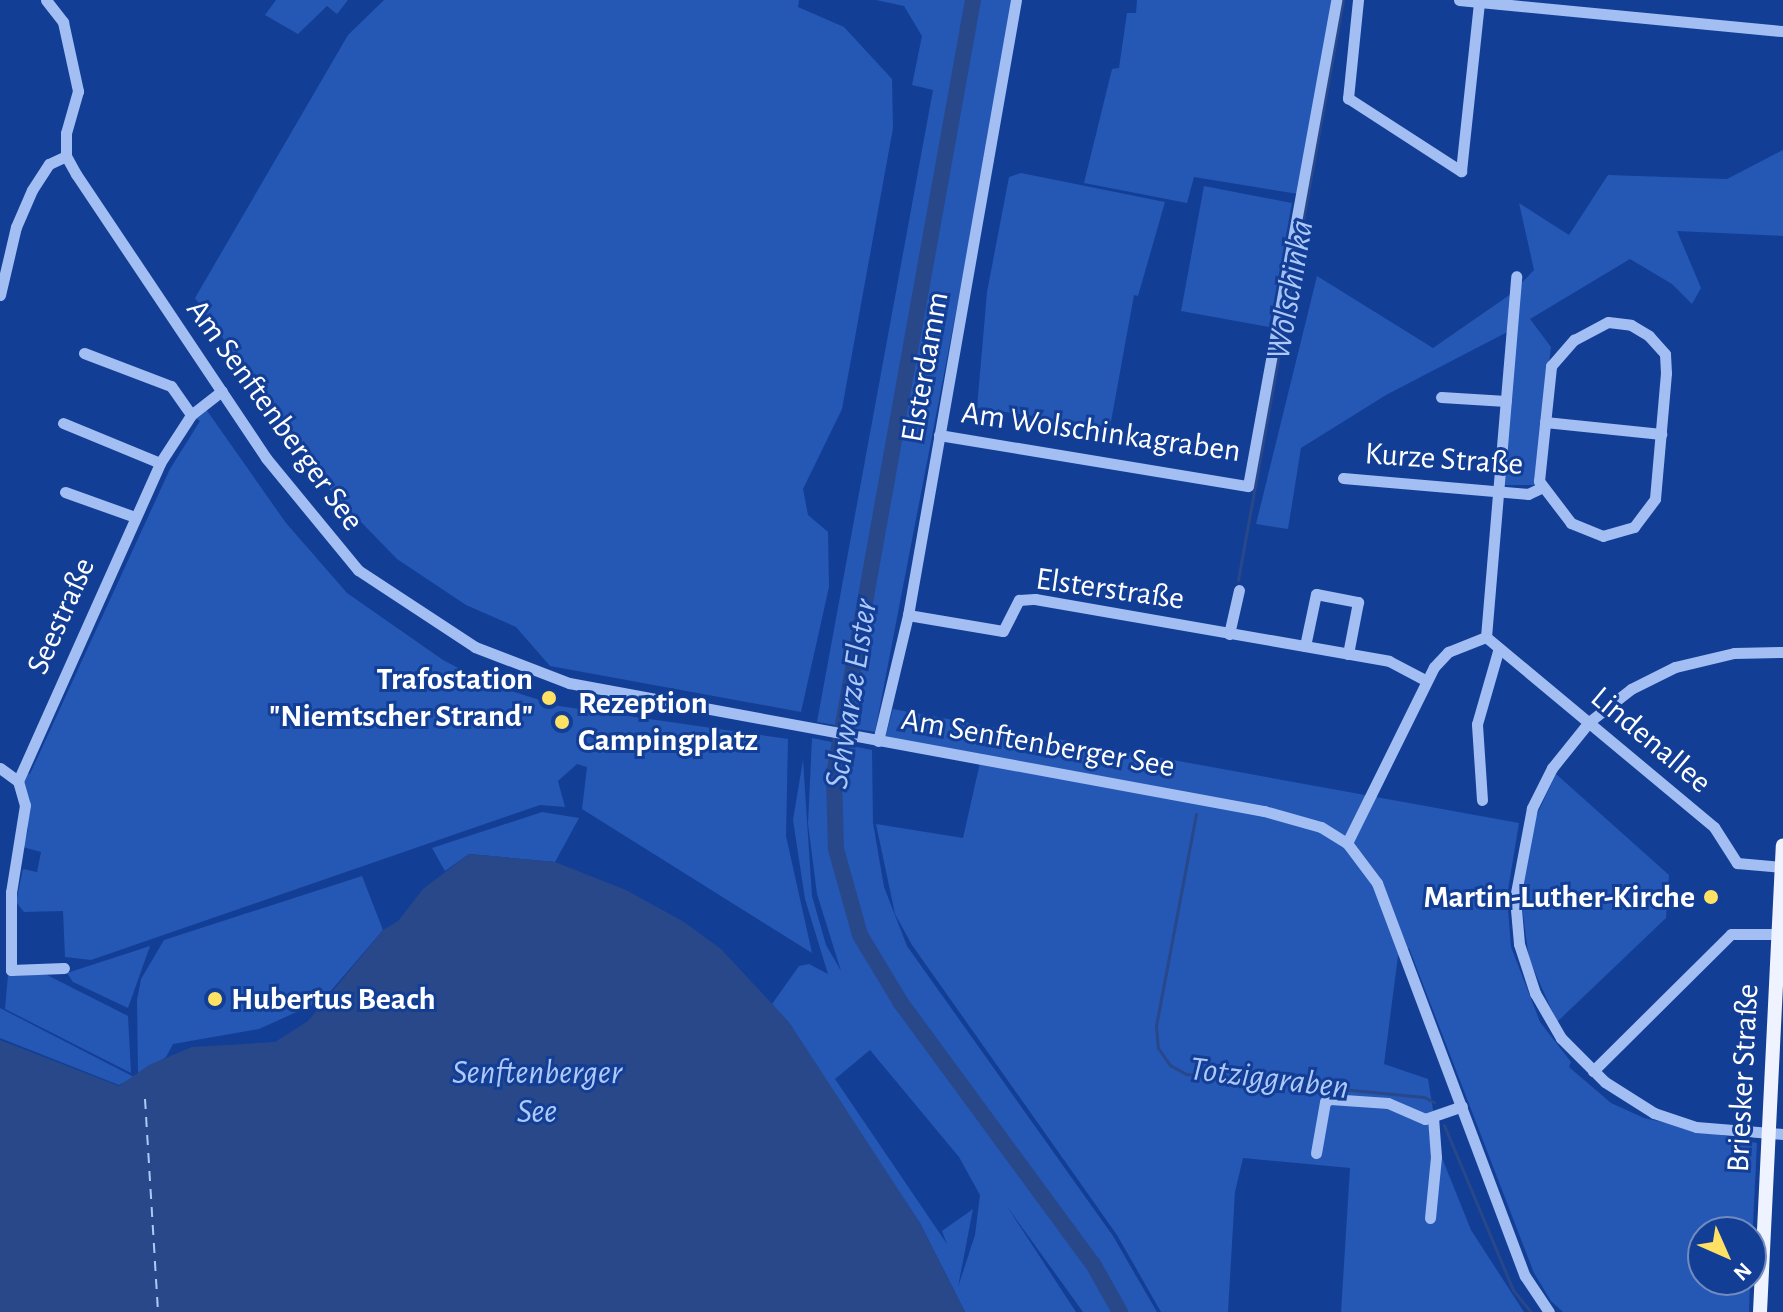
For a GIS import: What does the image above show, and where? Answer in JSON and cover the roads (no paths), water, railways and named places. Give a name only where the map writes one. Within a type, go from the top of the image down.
[{"type":"main road","name":"Briesker Straße","points":[[1760,1312],[1776,1134],[1778,934],[1783,846]]},
{"type":"street","name":"Elsterdamm","points":[[872,740],[908,615],[1016,0]]},
{"type":"street","name":"Am Wolschinkagraben","points":[[939,435],[1248,486],[1336,0]]},
{"type":"street","points":[[1358,0],[1348,98],[1461,171],[1479,2]]},
{"type":"street","points":[[1459,0],[1783,31]]},
{"type":"street","points":[[0,295],[16,227],[32,190],[49,164],[66,156],[78,91],[63,22],[51,1]]},
{"type":"street","name":"Am Senftenberger See","points":[[66,156],[222,391],[325,535],[358,570],[441,628],[503,660],[569,683],[1286,815],[1347,843],[1377,883],[1525,1276],[1549,1312]]},
{"type":"street","points":[[1347,843],[1425,680],[1448,652],[1486,637],[1516,276]]},
{"type":"street","points":[[1620,322],[1649,336],[1665,354],[1655,499],[1634,527],[1619,535],[1586,533],[1555,507],[1541,488],[1545,422],[1551,366],[1561,351],[1601,324],[1620,322]]},
{"type":"street","points":[[84,353],[171,386],[191,415]]},
{"type":"street","name":"Seestraße","points":[[18,781],[160,463],[191,415],[222,391]]},
{"type":"street","points":[[1441,397],[1506,401]]},
{"type":"street","points":[[1545,422],[1661,434]]},
{"type":"street","points":[[63,423],[160,463]]},
{"type":"street","name":"Kurze Straße","points":[[1343,478],[1528,494],[1541,488]]},
{"type":"street","points":[[65,492],[135,517]]},
{"type":"street","points":[[1229,634],[1239,590]]},
{"type":"street","points":[[1305,646],[1316,594],[1358,602],[1348,654]]},
{"type":"street","name":"Elsterstraße","points":[[908,615],[1003,631],[1019,600],[1035,599],[1389,661],[1425,680]]},
{"type":"street","name":"Lindenallee","points":[[1486,637],[1714,827],[1737,863],[1782,862]]},
{"type":"street","points":[[1482,800],[1477,724],[1499,648]]},
{"type":"street","points":[[1776,1134],[1696,1127],[1654,1113],[1593,1071],[1561,1038],[1535,993],[1519,944],[1515,907],[1518,859],[1532,808],[1552,768],[1589,722],[1631,689],[1675,667],[1734,653],[1783,652]]},
{"type":"street","points":[[0,768],[18,781],[25,826],[11,892],[11,970],[64,968]]},
{"type":"street","points":[[1593,1071],[1731,934],[1778,934]]},
{"type":"street","points":[[1316,1153],[1325,1102],[1330,1099],[1388,1103],[1425,1119],[1462,1106]]},
{"type":"street","points":[[1430,1218],[1436,1157],[1433,1117]]},
{"type":"water","name":"Senftenberger See","points":[[469,854],[555,862],[626,890],[684,922],[721,949],[789,1022],[920,1223],[965,1312],[0,1312],[0,1040],[119,1086],[149,1065],[192,1047],[275,1042],[308,1021],[383,930],[398,921],[423,889]]},
{"type":"waterway","name":"Schwarze Elster","points":[[973,0],[834,775],[836,849],[860,935],[901,1003],[1093,1264],[1120,1312]]},
{"type":"waterway","name":"Wolschinka","points":[[1238,580],[1343,0]]},
{"type":"waterway","name":"Totziggraben","points":[[1196,814],[1156,1026],[1158,1048],[1170,1065],[1186,1074],[1424,1097],[1434,1102]]},
{"type":"waterway","name":"Totziggraben","points":[[1444,1125],[1513,1290],[1531,1312]]},
{"type":"place","name":"Trafostation \"Niemtscher Strand\"","points":[[549,698]]},
{"type":"place","name":"Rezeption Campingplatz","points":[[562,722]]},
{"type":"place","name":"Martin-Luther-Kirche","points":[[1711,897]]},
{"type":"place","name":"Hubertus Beach","points":[[215,999]]}]
